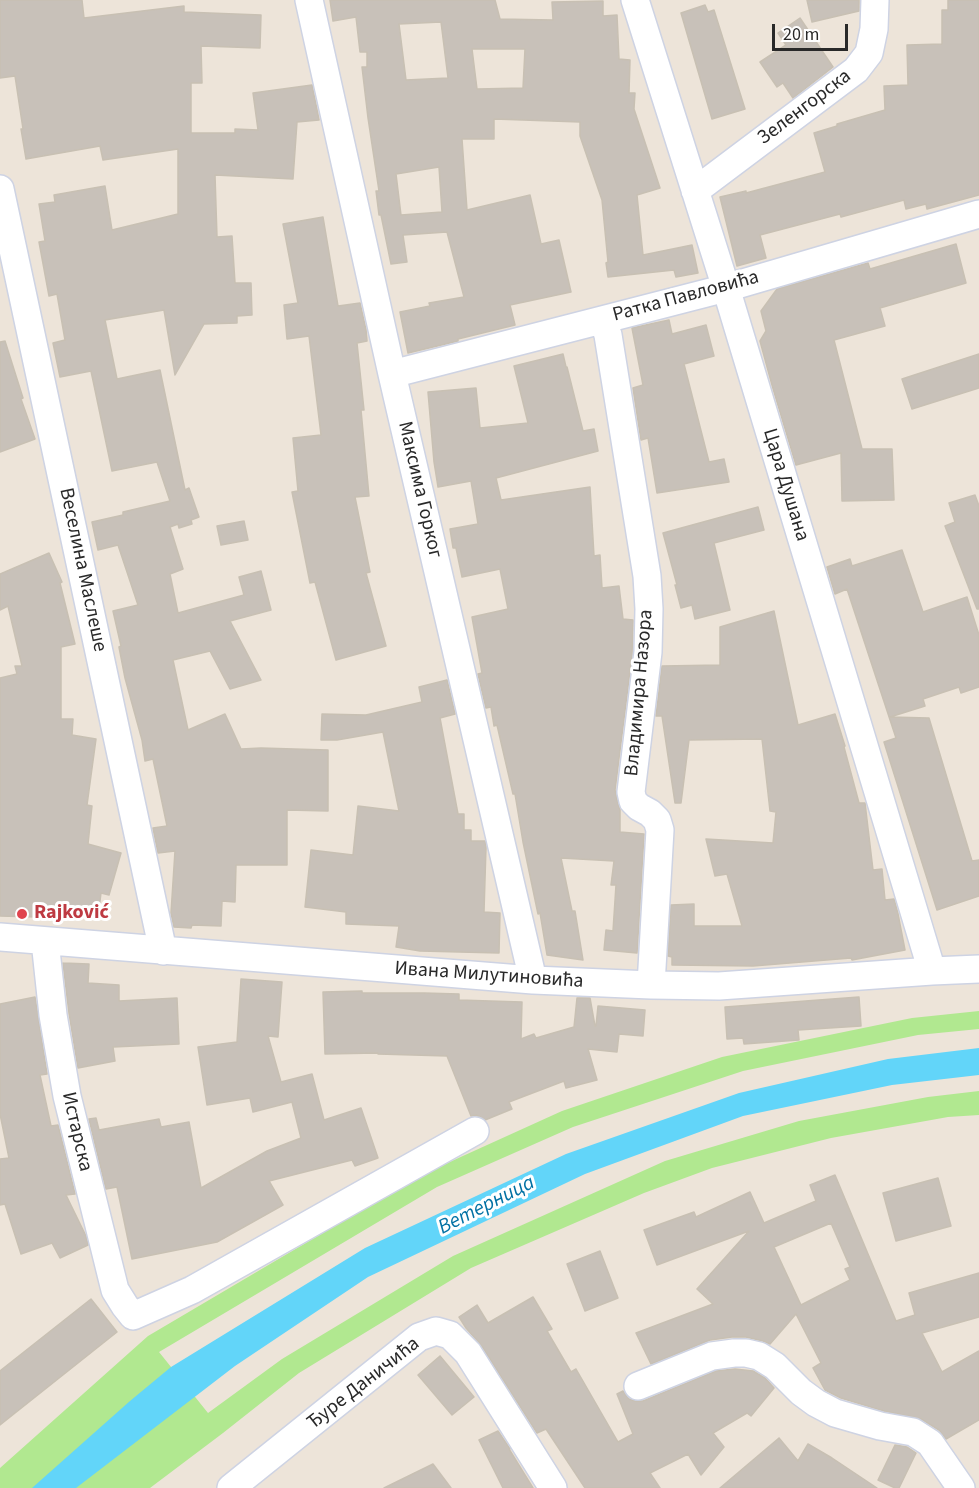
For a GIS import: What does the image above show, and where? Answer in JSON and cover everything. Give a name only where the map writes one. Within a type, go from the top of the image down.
[{"type":"street","name":"Максима Горког","points":[[309,0],[392,374],[532,980]]},
{"type":"street","name":"Цара Душана","points":[[635,0],[726,288],[932,970]]},
{"type":"street","name":"Зеленгорска","points":[[695,191],[856,70],[869,52],[874,28],[875,0]]},
{"type":"street","name":"Веселина Маслеше","points":[[0,189],[163,951]]},
{"type":"street","name":"Ратка Павловића","points":[[392,374],[726,288],[979,214]]},
{"type":"street","name":"Владимира Назора","points":[[603,320],[608,335],[647,576],[648,652],[631,792],[633,801],[651,813],[657,820],[660,830],[651,985]]},
{"type":"street","name":"Ивана Милутиновића","points":[[0,937],[532,980],[651,985],[720,986],[932,970],[979,969]]},
{"type":"street","name":"Истарска","points":[[45,941],[53,1015],[67,1096],[115,1290],[134,1316],[192,1290],[475,1131]]},
{"type":"street","name":"Ђуре Даничића","points":[[241,1481],[419,1337],[436,1331],[450,1335],[468,1353],[553,1488]]},
{"type":"street","points":[[638,1386],[712,1356],[746,1353],[759,1356],[775,1366],[801,1392],[835,1413],[880,1426],[913,1432],[930,1443],[961,1488]]},
{"type":"green space","points":[[979,1011],[979,1029],[918,1035],[743,1071],[573,1127],[437,1187],[159,1352],[208,1413],[282,1359],[453,1256],[665,1161],[799,1121],[928,1097],[979,1091],[979,1115],[948,1117],[831,1138],[712,1168],[644,1193],[471,1268],[299,1373],[150,1488],[0,1488],[0,1468],[148,1336],[421,1175],[562,1111],[722,1057],[912,1018]]},
{"type":"water","name":"Ветерница","points":[[979,1048],[979,1075],[892,1085],[743,1116],[585,1174],[368,1277],[235,1366],[76,1488],[32,1488],[171,1367],[365,1248],[566,1154],[739,1093],[888,1059]]},
{"type":"building","points":[[0,0],[82,0],[84,18],[184,6],[184,12],[261,15],[260,48],[201,46],[202,83],[191,83],[191,133],[235,133],[235,129],[258,130],[253,93],[312,85],[319,120],[297,122],[293,179],[215,175],[217,237],[232,236],[235,283],[251,283],[252,315],[237,316],[237,323],[204,324],[175,375],[164,310],[105,320],[117,379],[160,370],[185,490],[189,488],[199,517],[191,520],[192,524],[179,528],[178,524],[170,527],[183,569],[170,574],[178,613],[244,595],[239,577],[261,571],[271,610],[230,621],[261,680],[230,689],[210,651],[173,660],[188,730],[225,714],[241,749],[328,750],[328,811],[287,810],[287,865],[236,865],[235,902],[222,901],[221,926],[174,927],[171,913],[175,851],[158,853],[153,828],[167,826],[153,759],[145,761],[142,740],[125,678],[113,611],[138,605],[118,545],[98,550],[92,522],[170,501],[157,462],[112,471],[91,371],[60,377],[53,343],[65,340],[57,294],[49,296],[39,242],[45,241],[39,204],[55,202],[54,195],[105,186],[112,230],[178,214],[178,149],[103,160],[100,146],[26,159],[15,76],[0,78]]},
{"type":"building","points":[[330,0],[495,0],[500,19],[553,20],[552,2],[603,1],[603,16],[617,15],[619,59],[630,60],[629,93],[635,93],[634,109],[660,188],[637,195],[643,255],[692,245],[698,273],[676,277],[674,270],[608,277],[602,200],[580,136],[580,122],[494,119],[494,139],[462,139],[467,210],[530,195],[541,244],[559,240],[571,292],[510,305],[515,325],[408,353],[400,312],[430,306],[429,303],[464,297],[447,232],[403,235],[407,262],[391,264],[381,215],[379,215],[376,191],[379,191],[362,67],[367,67],[367,52],[360,52],[356,17],[333,21]],"holes":[[[441,22],[448,78],[406,80],[399,24]],[[472,49],[525,49],[523,88],[477,89]],[[439,167],[442,212],[401,215],[396,174]]]},
{"type":"building","points":[[807,0],[859,0],[859,11],[812,22]]},
{"type":"building","points":[[948,0],[979,0],[979,195],[927,209],[926,204],[906,209],[904,200],[760,235],[766,258],[737,266],[720,197],[746,191],[746,193],[825,172],[814,133],[885,110],[884,86],[908,85],[907,45],[942,44],[942,10],[948,10]]},
{"type":"building","points":[[705,5],[708,12],[714,10],[745,109],[712,119],[681,13]]},
{"type":"building","points":[[800,18],[833,67],[793,98],[783,83],[777,87],[760,62],[786,45],[778,33]]},
{"type":"building","points":[[323,217],[338,306],[360,303],[366,330],[367,341],[357,343],[369,496],[355,497],[370,572],[366,573],[386,646],[336,660],[315,582],[310,583],[292,492],[298,491],[293,438],[321,435],[309,336],[287,339],[284,305],[298,303],[283,224]]},
{"type":"building","points":[[956,244],[966,283],[880,308],[885,326],[834,340],[862,449],[892,449],[894,500],[842,501],[841,453],[796,465],[760,341],[766,331],[761,311],[777,289],[868,263],[870,269]]},
{"type":"building","points":[[669,320],[672,334],[706,325],[714,356],[684,364],[709,462],[724,459],[729,482],[657,493],[648,438],[641,440],[633,388],[643,385],[632,328]]},
{"type":"building","points":[[5,341],[35,439],[0,452],[0,342]]},
{"type":"building","points":[[563,354],[583,431],[594,429],[598,451],[496,478],[501,500],[590,487],[594,556],[600,555],[602,588],[619,586],[623,619],[633,620],[632,655],[615,790],[620,810],[620,832],[644,834],[637,953],[604,950],[606,930],[613,931],[616,885],[611,885],[614,861],[561,858],[572,911],[575,911],[583,960],[547,955],[515,794],[513,794],[497,725],[494,726],[491,707],[486,708],[478,674],[482,673],[472,617],[508,609],[500,569],[462,577],[450,529],[478,524],[471,481],[438,487],[428,392],[476,388],[480,428],[528,423],[514,366]]},
{"type":"building","points":[[979,354],[979,388],[912,409],[902,379]]},
{"type":"building","points":[[975,495],[979,506],[979,609],[977,609],[945,526],[955,522],[949,503]]},
{"type":"building","points":[[758,507],[764,530],[714,543],[730,610],[695,619],[692,605],[681,608],[663,533]]},
{"type":"building","points":[[244,521],[248,540],[221,545],[217,526]]},
{"type":"building","points":[[902,550],[923,612],[967,597],[979,635],[979,687],[961,693],[959,687],[923,699],[925,706],[890,717],[929,718],[972,861],[979,860],[979,896],[937,910],[884,742],[896,738],[847,589],[835,594],[827,567],[850,559],[852,566]]},
{"type":"building","points":[[49,553],[62,582],[60,583],[75,644],[61,647],[61,719],[73,719],[72,735],[96,739],[87,805],[92,806],[88,844],[121,853],[109,895],[101,893],[98,917],[37,913],[36,917],[0,916],[0,678],[17,674],[15,666],[22,666],[8,606],[0,610],[0,574]]},
{"type":"building","points":[[774,611],[798,725],[835,714],[859,803],[865,803],[873,870],[882,869],[885,900],[894,899],[905,950],[852,960],[851,958],[753,966],[672,965],[672,957],[668,956],[671,905],[694,904],[694,926],[742,926],[727,874],[715,876],[706,839],[773,843],[776,812],[770,811],[762,739],[689,740],[681,803],[675,803],[662,716],[656,716],[662,666],[720,665],[720,627]]},
{"type":"building","points":[[447,680],[455,714],[440,718],[458,814],[464,814],[464,830],[471,830],[471,841],[485,841],[484,912],[500,913],[499,953],[420,951],[396,947],[399,926],[346,924],[346,912],[305,907],[311,850],[353,855],[358,806],[399,811],[383,732],[337,740],[321,740],[322,714],[366,715],[422,702],[419,687]]},
{"type":"building","points":[[63,963],[89,964],[88,983],[119,985],[119,1001],[177,998],[179,1044],[113,1047],[115,1061],[78,1068]]},
{"type":"building","points":[[241,979],[282,982],[278,1037],[268,1036],[281,1082],[312,1074],[324,1120],[361,1108],[378,1158],[355,1166],[352,1160],[269,1181],[283,1205],[217,1242],[132,1259],[117,1187],[106,1189],[89,1119],[96,1118],[99,1130],[159,1119],[161,1127],[189,1122],[201,1188],[267,1151],[301,1138],[292,1102],[253,1112],[250,1098],[207,1105],[198,1047],[237,1042]]},
{"type":"building","points":[[362,991],[362,993],[459,994],[459,1000],[522,1002],[521,1039],[534,1034],[536,1038],[574,1027],[577,998],[590,998],[595,1026],[598,1006],[645,1010],[643,1036],[619,1034],[617,1052],[588,1049],[597,1080],[566,1088],[564,1081],[509,1102],[512,1109],[485,1120],[476,1115],[471,1116],[447,1056],[378,1053],[325,1054],[323,992]]},
{"type":"building","points":[[35,997],[47,1074],[40,1075],[51,1126],[58,1125],[75,1194],[66,1195],[88,1245],[60,1258],[52,1243],[21,1254],[5,1204],[0,1205],[0,1159],[9,1158],[0,1114],[0,1004]]},
{"type":"building","points":[[859,997],[861,1026],[798,1030],[799,1040],[744,1044],[743,1038],[727,1039],[725,1007]]},
{"type":"building","points":[[835,1175],[896,1321],[915,1315],[909,1293],[979,1273],[979,1317],[922,1333],[942,1372],[979,1351],[979,1420],[946,1439],[939,1430],[921,1419],[884,1411],[841,1398],[825,1390],[813,1368],[821,1363],[796,1314],[770,1344],[746,1337],[710,1340],[651,1364],[636,1333],[713,1304],[697,1289],[749,1231],[657,1265],[644,1230],[694,1212],[696,1217],[750,1192],[764,1223],[816,1201],[810,1185]],"holes":[[[831,1223],[850,1267],[845,1269],[850,1280],[801,1305],[774,1247]]]},
{"type":"building","points":[[938,1178],[951,1226],[896,1241],[883,1193]]},
{"type":"building","points":[[600,1251],[618,1298],[585,1311],[567,1264]]},
{"type":"building","points":[[533,1297],[552,1329],[547,1331],[571,1372],[576,1369],[618,1442],[633,1434],[617,1394],[623,1391],[629,1399],[643,1401],[716,1371],[735,1369],[753,1371],[765,1378],[774,1388],[751,1416],[747,1413],[713,1433],[724,1447],[701,1475],[688,1454],[650,1473],[660,1488],[585,1488],[546,1429],[537,1433],[481,1345],[459,1317],[477,1305],[488,1323]]},
{"type":"building","points":[[91,1299],[117,1332],[0,1425],[0,1371]]},
{"type":"building","points":[[440,1356],[474,1397],[452,1415],[418,1375]]},
{"type":"building","points":[[498,1431],[533,1488],[503,1488],[479,1440]]},
{"type":"building","points":[[779,1438],[798,1461],[808,1444],[877,1488],[720,1488]]},
{"type":"building","points":[[895,1445],[907,1447],[916,1453],[899,1488],[878,1480]]},
{"type":"building","points":[[433,1464],[451,1488],[384,1488]]},
{"type":"place","name":"Rajković","points":[[22,914]]}]
